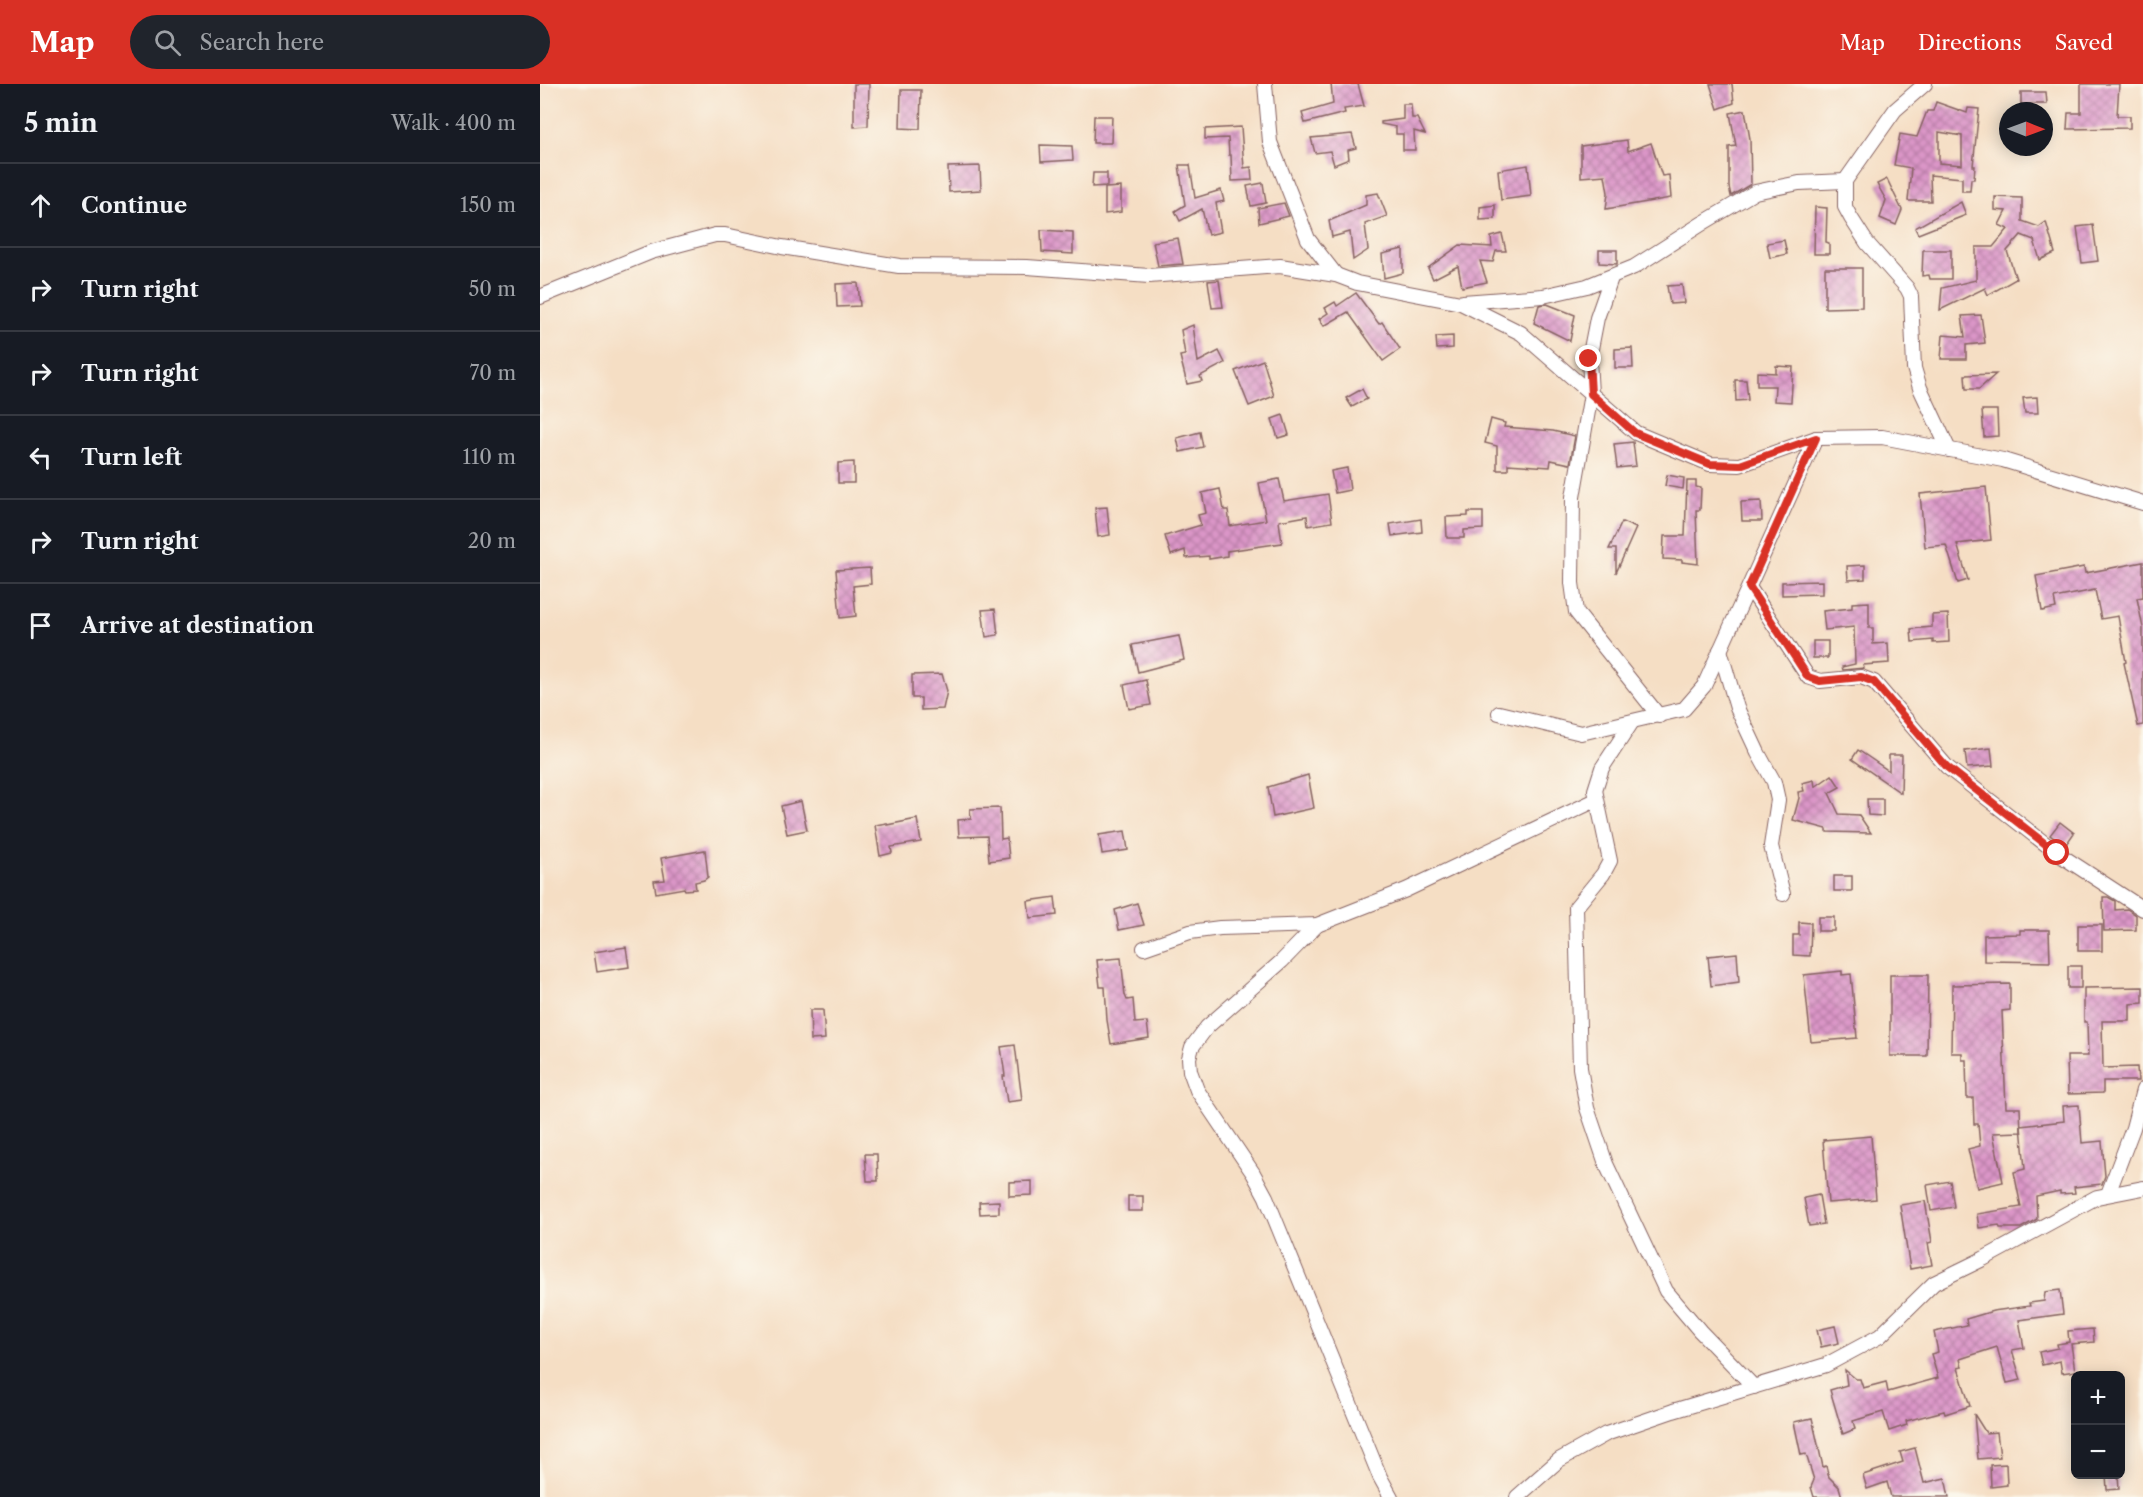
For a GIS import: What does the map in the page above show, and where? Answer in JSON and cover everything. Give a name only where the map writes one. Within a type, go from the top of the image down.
[{"type":"street","points":[[1265,84],[1270,142],[1308,239],[1336,275]]},
{"type":"street","points":[[1925,84],[1895,110],[1845,181],[1845,207],[1868,243],[1907,288],[1911,296],[1914,368],[1920,388],[1949,450]]},
{"type":"street","points":[[540,297],[651,252],[715,235],[899,266],[1027,267],[1149,276],[1280,266],[1336,275],[1369,286],[1461,303],[1543,296],[1587,286],[1634,267],[1755,192],[1799,183],[1845,181]]},
{"type":"street","points":[[1611,278],[1592,338],[1589,359],[1591,394],[1573,497],[1572,583],[1576,612],[1659,716]]},
{"type":"street","points":[[1461,303],[1521,333],[1635,433],[1710,464],[1740,465],[1816,438],[1882,437],[2003,460],[2143,503]]},
{"type":"street","points":[[1499,713],[1581,733],[1684,709],[1704,686],[1816,438]]},
{"type":"street","points":[[1749,587],[1808,677],[1820,681],[1861,677],[1874,682],[1947,767],[2057,853],[2143,909]]},
{"type":"street","points":[[1720,650],[1737,708],[1774,782],[1778,800],[1771,846],[1783,894]]},
{"type":"street","points":[[1632,722],[1602,768],[1595,790],[1610,861],[1604,874],[1576,907],[1580,1068],[1587,1108],[1606,1164],[1666,1291],[1700,1331],[1754,1387]]},
{"type":"street","points":[[1144,948],[1190,932],[1220,928],[1317,925],[1406,890],[1596,800]]},
{"type":"street","points":[[1317,925],[1282,961],[1196,1039],[1189,1058],[1190,1071],[1197,1090],[1253,1173],[1266,1197],[1380,1477],[1391,1497]]},
{"type":"street","points":[[2108,1194],[2133,1128],[2143,1090]]},
{"type":"street","points":[[1517,1497],[1559,1460],[1606,1434],[1826,1365],[1880,1336],[1934,1283],[2097,1197],[2143,1188]]},
{"type":"building","points":[[854,84],[869,84],[868,126],[854,127]]},
{"type":"building","points":[[1331,84],[1358,84],[1364,106],[1344,109],[1345,113],[1305,123],[1302,113],[1333,104]]},
{"type":"building","points":[[1710,84],[1732,84],[1734,103],[1718,109]]},
{"type":"building","points":[[2081,84],[2119,84],[2117,116],[2130,116],[2130,128],[2067,129],[2068,113],[2081,113]]},
{"type":"building","points":[[901,90],[921,90],[920,129],[900,128]]},
{"type":"building","points":[[2021,92],[2046,92],[2047,102],[2021,102]]},
{"type":"building","points":[[1936,102],[1967,113],[1968,108],[1979,109],[1973,166],[1975,166],[1974,179],[1971,179],[1970,191],[1962,191],[1962,178],[1930,175],[1931,201],[1908,201],[1911,168],[1894,165],[1900,134],[1917,137],[1927,111],[1933,111]],"holes":[[[1939,132],[1962,136],[1962,165],[1939,163]]]},
{"type":"building","points":[[1403,104],[1411,104],[1412,118],[1417,118],[1425,134],[1414,131],[1415,150],[1403,150],[1403,134],[1396,134],[1396,127],[1381,124],[1381,122],[1403,119]]},
{"type":"building","points":[[1745,110],[1750,139],[1751,184],[1731,196],[1729,147],[1736,146],[1730,113]]},
{"type":"building","points":[[1094,116],[1112,116],[1111,143],[1093,143]]},
{"type":"building","points":[[1241,127],[1244,168],[1251,167],[1252,180],[1232,181],[1228,138],[1205,139],[1205,129]]},
{"type":"building","points":[[1352,134],[1356,148],[1348,150],[1349,159],[1334,165],[1330,151],[1315,153],[1311,138]]},
{"type":"building","points":[[1627,140],[1628,151],[1651,143],[1662,176],[1669,175],[1671,198],[1606,209],[1608,193],[1605,175],[1581,177],[1581,146]]},
{"type":"building","points":[[1040,145],[1072,146],[1073,160],[1041,162]]},
{"type":"building","points":[[1179,165],[1190,165],[1195,198],[1221,190],[1224,201],[1216,203],[1221,232],[1208,235],[1202,209],[1180,221],[1175,211],[1185,205]]},
{"type":"building","points":[[1528,165],[1531,196],[1501,200],[1498,170]]},
{"type":"building","points":[[980,166],[981,190],[949,192],[948,167]]},
{"type":"building","points":[[1093,173],[1107,173],[1107,186],[1092,187]]},
{"type":"building","points":[[1887,179],[1902,210],[1896,225],[1880,218],[1886,200],[1877,184]]},
{"type":"building","points":[[1263,183],[1266,203],[1251,206],[1247,186]]},
{"type":"building","points":[[1121,187],[1121,212],[1105,214],[1105,188]]},
{"type":"building","points":[[1378,193],[1387,216],[1365,224],[1368,250],[1353,260],[1350,232],[1332,237],[1329,221],[1366,205],[1366,195]]},
{"type":"building","points":[[1995,197],[2022,198],[2022,221],[2039,227],[2046,222],[2055,253],[2040,260],[2034,240],[2021,235],[2007,251],[2016,279],[1988,295],[1985,288],[1940,310],[1942,288],[1976,280],[1976,247],[1993,247],[2008,229],[1999,225],[2006,211],[1995,210]]},
{"type":"building","points":[[1961,202],[1966,215],[1918,234],[1915,228]]},
{"type":"building","points":[[1284,203],[1289,216],[1259,223],[1258,208]]},
{"type":"building","points":[[1495,205],[1495,219],[1480,220],[1480,207]]},
{"type":"building","points":[[1815,207],[1827,208],[1826,242],[1829,243],[1829,254],[1814,254]]},
{"type":"building","points":[[2093,225],[2098,261],[2082,263],[2077,227]]},
{"type":"building","points":[[1041,230],[1073,232],[1073,254],[1042,252]]},
{"type":"building","points":[[1502,234],[1506,251],[1496,251],[1493,262],[1480,261],[1487,282],[1462,287],[1458,266],[1433,279],[1428,268],[1460,245],[1492,247],[1491,237]]},
{"type":"building","points":[[1178,238],[1183,264],[1158,266],[1153,242]]},
{"type":"building","points":[[1784,240],[1787,254],[1770,258],[1767,243]]},
{"type":"building","points":[[1403,249],[1403,273],[1384,278],[1382,254]]},
{"type":"building","points":[[1599,250],[1617,250],[1617,264],[1599,263]]},
{"type":"building","points":[[1923,250],[1951,250],[1951,279],[1930,279],[1929,275],[1922,276]]},
{"type":"building","points":[[1825,268],[1862,268],[1862,307],[1825,308]]},
{"type":"building","points":[[1219,280],[1223,307],[1212,308],[1208,281]]},
{"type":"building","points":[[858,283],[860,306],[837,307],[836,284]]},
{"type":"building","points":[[1682,285],[1684,303],[1670,304],[1667,286]]},
{"type":"building","points":[[1356,293],[1379,324],[1382,322],[1400,349],[1383,361],[1348,312],[1324,326],[1319,319],[1328,313],[1325,308],[1335,302],[1337,306]]},
{"type":"building","points":[[1547,304],[1575,315],[1570,341],[1534,323],[1539,305]]},
{"type":"building","points":[[1981,315],[1985,343],[1966,345],[1966,359],[1941,359],[1943,335],[1965,337],[1962,316]]},
{"type":"building","points":[[1193,325],[1198,362],[1219,351],[1225,363],[1200,376],[1202,381],[1187,384],[1180,356],[1185,355],[1181,330]]},
{"type":"building","points":[[1453,336],[1453,348],[1437,349],[1436,337]]},
{"type":"building","points":[[1632,348],[1633,368],[1615,368],[1615,349]]},
{"type":"building","points":[[1263,360],[1274,396],[1249,406],[1235,371]]},
{"type":"building","points":[[1776,366],[1793,367],[1791,402],[1774,401],[1775,386],[1757,386],[1757,372],[1776,373]]},
{"type":"building","points":[[1996,374],[1979,389],[1966,389],[1965,375]]},
{"type":"building","points":[[1735,380],[1746,380],[1748,400],[1736,401]]},
{"type":"building","points":[[1362,389],[1367,399],[1352,407],[1346,398]]},
{"type":"building","points":[[2037,397],[2038,413],[2025,413],[2023,398]]},
{"type":"building","points":[[1982,410],[1997,410],[1998,436],[1984,437]]},
{"type":"building","points":[[1283,415],[1289,435],[1278,438],[1272,419]]},
{"type":"building","points":[[1491,419],[1505,423],[1504,427],[1553,431],[1575,436],[1570,464],[1551,460],[1550,467],[1508,464],[1508,470],[1497,470],[1497,446],[1485,443]]},
{"type":"building","points":[[1200,432],[1203,447],[1180,452],[1177,438]]},
{"type":"building","points":[[1633,442],[1636,466],[1617,468],[1614,444]]},
{"type":"building","points":[[854,462],[854,483],[838,483],[838,463]]},
{"type":"building","points":[[1347,468],[1350,490],[1335,493],[1331,471]]},
{"type":"building","points":[[1667,475],[1684,478],[1683,489],[1665,486]]},
{"type":"building","points":[[1279,479],[1284,501],[1328,494],[1332,522],[1308,526],[1307,516],[1279,521],[1282,543],[1227,551],[1227,556],[1209,559],[1209,556],[1186,558],[1185,550],[1171,555],[1165,536],[1201,525],[1198,515],[1206,513],[1202,493],[1220,489],[1224,510],[1228,510],[1230,526],[1266,520],[1259,483]]},
{"type":"building","points":[[1687,481],[1696,481],[1696,487],[1701,488],[1700,510],[1696,510],[1698,564],[1663,559],[1664,536],[1685,536]]},
{"type":"building","points":[[1986,487],[1991,540],[1957,544],[1968,580],[1958,583],[1946,545],[1925,547],[1920,494]]},
{"type":"building","points":[[1761,501],[1762,521],[1742,521],[1741,502]]},
{"type":"building","points":[[1107,507],[1110,535],[1098,537],[1095,508]]},
{"type":"building","points":[[1468,512],[1483,512],[1483,529],[1464,530],[1464,538],[1447,538],[1446,517],[1468,516]]},
{"type":"building","points":[[1421,519],[1422,532],[1392,536],[1390,524]]},
{"type":"building","points":[[1622,522],[1636,528],[1616,573],[1616,549],[1609,549]]},
{"type":"building","points":[[2143,562],[2143,597],[2137,598],[2143,628],[2143,725],[2138,726],[2124,663],[2126,662],[2118,616],[2101,619],[2095,590],[2054,598],[2056,608],[2042,611],[2036,576],[2084,567],[2085,573]]},
{"type":"building","points":[[1865,565],[1865,579],[1848,580],[1847,566]]},
{"type":"building","points":[[870,568],[871,584],[853,586],[856,616],[840,618],[836,570]]},
{"type":"building","points":[[1822,581],[1822,594],[1782,595],[1782,582]]},
{"type":"building","points":[[1869,602],[1869,628],[1873,628],[1873,644],[1888,643],[1889,663],[1863,665],[1864,668],[1843,670],[1842,667],[1855,664],[1854,627],[1825,630],[1823,611],[1852,608],[1852,603]]},
{"type":"building","points":[[995,609],[998,635],[986,637],[982,610]]},
{"type":"building","points":[[1948,614],[1949,642],[1933,643],[1933,640],[1912,642],[1911,629],[1932,627],[1932,615]]},
{"type":"building","points":[[1179,636],[1184,660],[1138,672],[1132,645]]},
{"type":"building","points":[[1813,641],[1828,641],[1828,658],[1813,658]]},
{"type":"building","points":[[942,674],[947,691],[943,709],[921,710],[921,698],[912,698],[912,675]]},
{"type":"building","points":[[1146,680],[1151,705],[1129,709],[1124,685]]},
{"type":"building","points":[[1991,748],[1993,766],[1967,768],[1965,751]]},
{"type":"building","points":[[1858,750],[1889,771],[1889,755],[1902,755],[1901,793],[1852,759]]},
{"type":"building","points":[[1308,775],[1314,808],[1273,817],[1268,787]]},
{"type":"building","points":[[1832,775],[1840,787],[1829,793],[1839,814],[1859,815],[1871,833],[1827,832],[1827,829],[1793,820],[1799,798],[1798,792],[1804,791],[1802,783],[1814,780],[1815,787]]},
{"type":"building","points":[[1867,799],[1883,799],[1883,816],[1868,815]]},
{"type":"building","points":[[801,801],[807,830],[787,834],[781,806]]},
{"type":"building","points":[[1000,808],[1001,839],[1007,838],[1009,858],[989,861],[987,836],[959,837],[958,820],[971,819],[970,809]]},
{"type":"building","points":[[917,819],[921,842],[891,847],[892,853],[880,856],[875,825]]},
{"type":"building","points":[[2060,822],[2074,833],[2065,846],[2050,835]]},
{"type":"building","points":[[1125,831],[1128,850],[1102,854],[1099,835]]},
{"type":"building","points":[[705,850],[708,877],[695,882],[696,889],[685,890],[684,888],[656,893],[654,881],[665,880],[661,858]]},
{"type":"building","points":[[1834,876],[1852,876],[1852,891],[1834,891]]},
{"type":"building","points":[[1055,897],[1057,915],[1030,918],[1028,901]]},
{"type":"building","points":[[2103,897],[2115,901],[2115,910],[2127,909],[2136,915],[2136,930],[2104,931]]},
{"type":"building","points":[[1137,903],[1144,925],[1119,930],[1115,910]]},
{"type":"building","points":[[1818,917],[1834,917],[1834,931],[1818,931]]},
{"type":"building","points":[[1799,922],[1811,923],[1810,956],[1793,955],[1793,935],[1799,935]]},
{"type":"building","points":[[2078,925],[2102,925],[2102,951],[2078,951]]},
{"type":"building","points":[[2020,930],[2049,930],[2050,962],[1984,961],[1984,935],[2020,934]]},
{"type":"building","points":[[626,947],[629,967],[597,972],[594,952]]},
{"type":"building","points":[[1737,953],[1739,982],[1711,986],[1708,956]]},
{"type":"building","points":[[1121,958],[1125,995],[1127,1000],[1133,999],[1135,1023],[1147,1022],[1149,1038],[1111,1044],[1105,987],[1100,987],[1097,960]]},
{"type":"building","points":[[2068,966],[2081,966],[2081,988],[2068,988]]},
{"type":"building","points":[[1842,971],[1842,975],[1851,974],[1857,1038],[1811,1042],[1804,975]]},
{"type":"building","points":[[1890,975],[1928,975],[1927,1056],[1890,1056]]},
{"type":"building","points":[[2010,984],[2010,1010],[2002,1011],[2006,1108],[2020,1108],[2021,1132],[1993,1133],[2003,1182],[1977,1188],[1968,1149],[1980,1146],[1978,1124],[1974,1124],[1973,1098],[1967,1098],[1966,1060],[1962,1060],[1962,1053],[1951,1053],[1952,985]]},
{"type":"building","points":[[2143,987],[2143,1003],[2130,1004],[2130,1021],[2102,1021],[2103,1068],[2137,1067],[2138,1081],[2103,1081],[2103,1093],[2068,1094],[2067,1056],[2088,1056],[2087,1022],[2084,1022],[2084,988]]},
{"type":"building","points":[[810,1010],[823,1010],[825,1039],[811,1040]]},
{"type":"building","points":[[1015,1045],[1022,1100],[1007,1102],[1001,1047]]},
{"type":"building","points":[[2079,1105],[2082,1143],[2102,1141],[2105,1176],[2102,1184],[2074,1187],[2075,1193],[2060,1194],[2060,1191],[2036,1196],[2037,1219],[2021,1228],[2000,1228],[1999,1225],[1979,1228],[1977,1214],[2021,1207],[2014,1172],[2025,1169],[2021,1126],[2064,1121],[2063,1106]]},
{"type":"building","points":[[1871,1136],[1876,1199],[1828,1203],[1823,1140]]},
{"type":"building","points":[[865,1154],[877,1154],[878,1181],[867,1181]]},
{"type":"building","points":[[1032,1181],[1032,1195],[1009,1196],[1009,1182]]},
{"type":"building","points":[[1950,1181],[1954,1207],[1931,1211],[1927,1185]]},
{"type":"building","points":[[1819,1195],[1824,1224],[1809,1226],[1804,1198]]},
{"type":"building","points":[[1128,1196],[1143,1196],[1143,1211],[1128,1211]]},
{"type":"building","points":[[999,1201],[999,1213],[980,1214],[979,1202]]},
{"type":"building","points":[[1925,1201],[1932,1242],[1928,1243],[1932,1265],[1910,1269],[1900,1205]]},
{"type":"building","points":[[2060,1290],[2063,1314],[2019,1320],[2024,1348],[2012,1350],[2021,1380],[2007,1383],[1997,1347],[1960,1359],[1962,1367],[1958,1368],[1970,1406],[1945,1414],[1944,1411],[1906,1421],[1907,1425],[1889,1431],[1883,1412],[1853,1421],[1855,1429],[1843,1434],[1830,1390],[1847,1385],[1845,1370],[1856,1379],[1860,1379],[1863,1388],[1886,1382],[1888,1392],[1938,1378],[1931,1354],[1938,1352],[1934,1332],[1967,1325],[1966,1319],[1993,1311],[2030,1306],[2029,1303],[2044,1301],[2045,1292]]},
{"type":"building","points":[[1835,1326],[1839,1343],[1821,1347],[1817,1330]]},
{"type":"building","points":[[2093,1329],[2094,1342],[2071,1344],[2075,1371],[2062,1373],[2060,1361],[2042,1365],[2039,1352],[2058,1348],[2057,1344],[2069,1342],[2068,1331]]},
{"type":"building","points":[[1974,1414],[1986,1433],[1997,1432],[2000,1457],[1978,1459]]},
{"type":"building","points":[[1812,1418],[1823,1467],[1826,1466],[1829,1477],[1839,1487],[1842,1497],[1814,1497],[1811,1487],[1814,1480],[1806,1454],[1801,1455],[1794,1422]]},
{"type":"building","points":[[1915,1448],[1924,1483],[1945,1478],[1949,1497],[1891,1497],[1887,1482],[1867,1489],[1863,1475],[1903,1462],[1900,1452]]},
{"type":"building","points":[[2006,1464],[2007,1485],[1991,1487],[1990,1465]]},
{"type":"building","points":[[2106,1479],[2118,1479],[2119,1489],[2107,1490]]},
{"type":"route","points":[[1589,359],[1591,394],[1635,433],[1710,464],[1740,465],[1816,438],[1749,587],[1808,677],[1820,681],[1861,677],[1874,682],[1947,767],[2057,853]]}]
